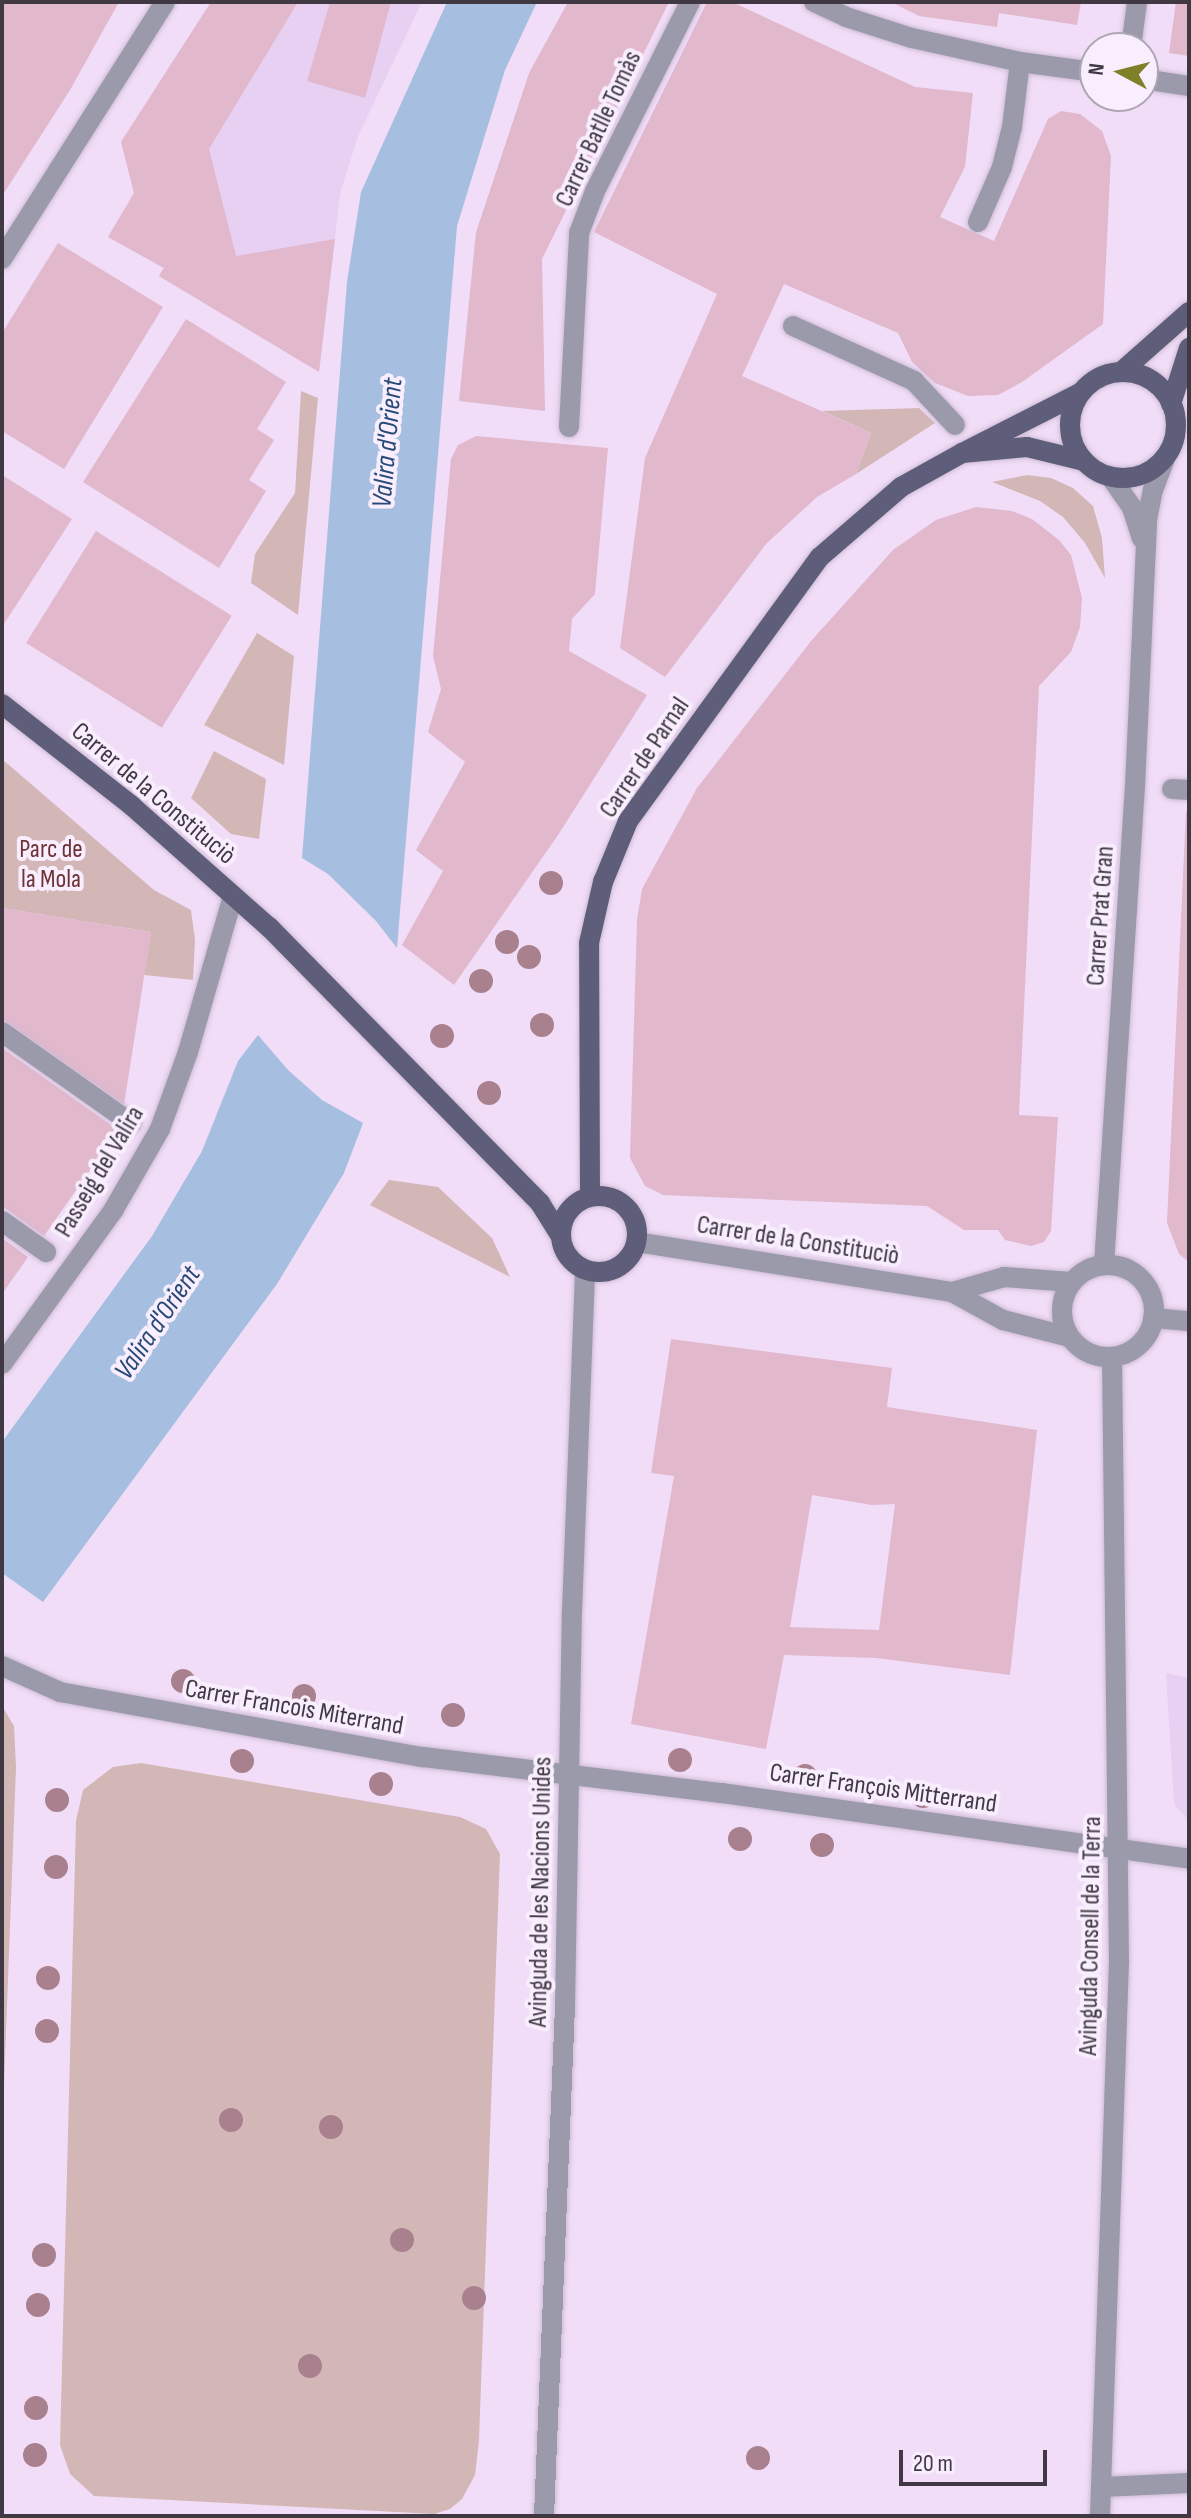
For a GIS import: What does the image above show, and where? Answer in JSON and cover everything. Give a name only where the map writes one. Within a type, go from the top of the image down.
[{"type":"main road","points":[[1121,372],[1189,312]]},
{"type":"main road","points":[[962,453],[1027,447],[1084,461],[1110,476],[1140,475],[1165,458],[1175,432],[1171,404],[1189,348]]},
{"type":"main road","points":[[1084,461],[1074,445],[1070,428],[1072,410],[1080,393],[1103,376],[1121,372],[1152,380],[1171,404]]},
{"type":"main road","name":"Carrer de Parnal","points":[[590,1196],[589,943],[603,882],[628,821],[820,557],[859,520],[901,487],[1080,393]]},
{"type":"main road","name":"Carrer de la Constituciò","points":[[2,704],[132,806],[269,927],[540,1203],[560,1235]]},
{"type":"main road","points":[[603,1195],[625,1206],[633,1216],[636,1242],[622,1264],[611,1270],[585,1270],[568,1256],[560,1235],[568,1210],[590,1196],[603,1195]]},
{"type":"street","name":"Carrer Batlle Tomàs","points":[[569,427],[579,233],[595,191],[690,2]]},
{"type":"street","points":[[814,2],[846,17],[912,38],[1020,62],[1079,70]]},
{"type":"street","points":[[1133,32],[1137,2]]},
{"type":"street","points":[[2,259],[157,5]]},
{"type":"street","points":[[978,222],[1002,167],[1012,127],[1020,62]]},
{"type":"street","points":[[1159,81],[1189,86]]},
{"type":"street","points":[[793,326],[914,381],[955,425]]},
{"type":"street","points":[[1144,570],[1150,505],[1165,458]]},
{"type":"street","points":[[1110,476],[1140,526],[1144,570]]},
{"type":"street","name":"Carrer Prat Gran","points":[[1104,1265],[1135,787],[1144,570]]},
{"type":"street","name":"Passeig del Valira","points":[[2,1364],[114,1209],[160,1129],[188,1052],[233,896]]},
{"type":"street","points":[[2,1032],[131,1123]]},
{"type":"street","points":[[2,1221],[46,1252]]},
{"type":"street","name":"Carrer de la Constituciò","points":[[636,1242],[952,1292],[1003,1320],[1069,1337]]},
{"type":"street","points":[[1104,1265],[1130,1271],[1141,1279],[1153,1304],[1153,1318],[1139,1345],[1112,1357],[1088,1352],[1069,1337],[1062,1309],[1072,1282],[1081,1273],[1104,1265]]},
{"type":"street","name":"Avinguda de les Nacions Unides","points":[[544,2516],[565,2006],[585,1270]]},
{"type":"street","name":"Carrer de la Constituciò","points":[[952,1292],[1004,1277],[1072,1282]]},
{"type":"street","points":[[1153,1318],[1189,1321]]},
{"type":"street","name":"Avinguda Consell de la Terra","points":[[1100,2516],[1119,1962],[1112,1357]]},
{"type":"street","name":"Carrer Francois Miterrand","points":[[7,1670],[60,1692],[423,1757],[569,1777]]},
{"type":"street","name":"Carrer François Mitterrand","points":[[569,1777],[737,1795],[1189,1859]]},
{"type":"street","points":[[1101,2487],[1189,2483]]},
{"type":"shaded area","points":[[211,2],[422,2],[358,136],[340,194],[319,372],[159,276],[163,268],[108,237],[134,193],[121,142]]},
{"type":"shaded area","points":[[1166,1673],[1189,1678],[1189,1821],[1174,1804]]},
{"type":"green space","points":[[301,391],[318,398],[298,615],[251,583],[255,554],[295,493]]},
{"type":"green space","points":[[919,408],[935,423],[856,474],[871,433],[822,411]]},
{"type":"green space","points":[[1027,475],[1051,478],[1073,488],[1093,506],[1102,538],[1105,578],[1085,543],[1063,517],[1040,501],[992,482]]},
{"type":"green space","points":[[257,633],[294,656],[284,765],[204,725]]},
{"type":"green space","points":[[214,751],[266,779],[259,839],[231,834],[191,798]]},
{"type":"green space","name":"Parc de la Mola","points":[[2,759],[154,890],[191,910],[195,940],[193,980],[144,975],[151,932],[2,908]]},
{"type":"green space","points":[[389,1180],[438,1187],[492,1238],[510,1277],[370,1205]]},
{"type":"green space","points":[[2,1706],[14,1726],[16,1767],[2,2139]]},
{"type":"green space","points":[[141,1763],[460,1817],[486,1829],[500,1854],[479,2441],[475,2475],[462,2499],[450,2509],[434,2514],[94,2496],[70,2474],[60,2445],[76,1821],[83,1790],[113,1767]]},
{"type":"water","name":"Valira d'Orient","points":[[447,2],[537,2],[505,70],[457,226],[397,948],[376,921],[328,874],[302,858],[347,282],[361,192]]},
{"type":"water","name":"Valira d'Orient","points":[[258,1035],[288,1070],[322,1100],[363,1123],[344,1173],[277,1284],[43,1602],[2,1573],[2,1442],[152,1236],[202,1151],[238,1061]]},
{"type":"building","points":[[2,2],[119,2],[70,90],[2,196]]},
{"type":"building","points":[[211,2],[298,2],[209,149],[236,256],[335,239],[319,372],[159,276],[164,268],[108,237],[134,193],[121,142]]},
{"type":"building","points":[[330,2],[391,2],[365,98],[307,81]]},
{"type":"building","points":[[568,2],[669,2],[542,259],[545,411],[459,401],[476,232],[529,73]]},
{"type":"building","points":[[707,2],[732,2],[915,87],[973,93],[965,167],[940,217],[994,241],[1048,119],[1061,111],[1080,114],[1102,131],[1111,156],[1103,324],[1022,382],[998,395],[968,396],[935,383],[912,362],[898,333],[784,284],[742,376],[871,433],[856,474],[817,497],[766,544],[665,677],[620,648],[645,458],[717,294],[594,232]]},
{"type":"building","points":[[891,2],[1081,2],[1077,25],[999,13],[997,27],[919,16]]},
{"type":"building","points":[[1176,2],[1189,2],[1189,56],[1169,53]]},
{"type":"building","points":[[58,243],[163,307],[64,469],[2,431],[2,333]]},
{"type":"building","points":[[186,319],[286,382],[257,429],[274,440],[249,480],[266,491],[219,568],[83,482]]},
{"type":"building","points":[[476,436],[608,448],[595,594],[572,619],[569,651],[647,695],[558,835],[454,985],[402,945],[443,871],[416,850],[465,762],[428,732],[441,689],[433,656],[451,459],[458,445]]},
{"type":"building","points":[[2,475],[72,519],[2,627]]},
{"type":"building","points":[[976,507],[1012,511],[1032,519],[1059,540],[1071,555],[1082,598],[1080,627],[1071,652],[1039,686],[1019,1115],[1058,1117],[1051,1231],[1044,1242],[1031,1246],[1005,1240],[998,1230],[964,1230],[927,1206],[663,1195],[645,1186],[630,1158],[637,920],[642,889],[697,788],[811,641],[893,550],[936,520]]},
{"type":"building","points":[[96,531],[232,616],[162,728],[26,643]]},
{"type":"building","points":[[1186,811],[1189,811],[1189,1262],[1179,1254],[1167,1223]]},
{"type":"building","points":[[2,908],[151,932],[124,1105],[2,1019]]},
{"type":"building","points":[[2,1048],[118,1130],[44,1236],[2,1206]]},
{"type":"building","points":[[2,1238],[28,1257],[2,1294]]},
{"type":"building","points":[[671,1339],[892,1368],[887,1407],[1037,1430],[1010,1675],[876,1658],[784,1655],[766,1749],[631,1724],[674,1476],[651,1473]],"holes":[[[812,1495],[872,1505],[895,1504],[879,1630],[790,1627]]]}]
